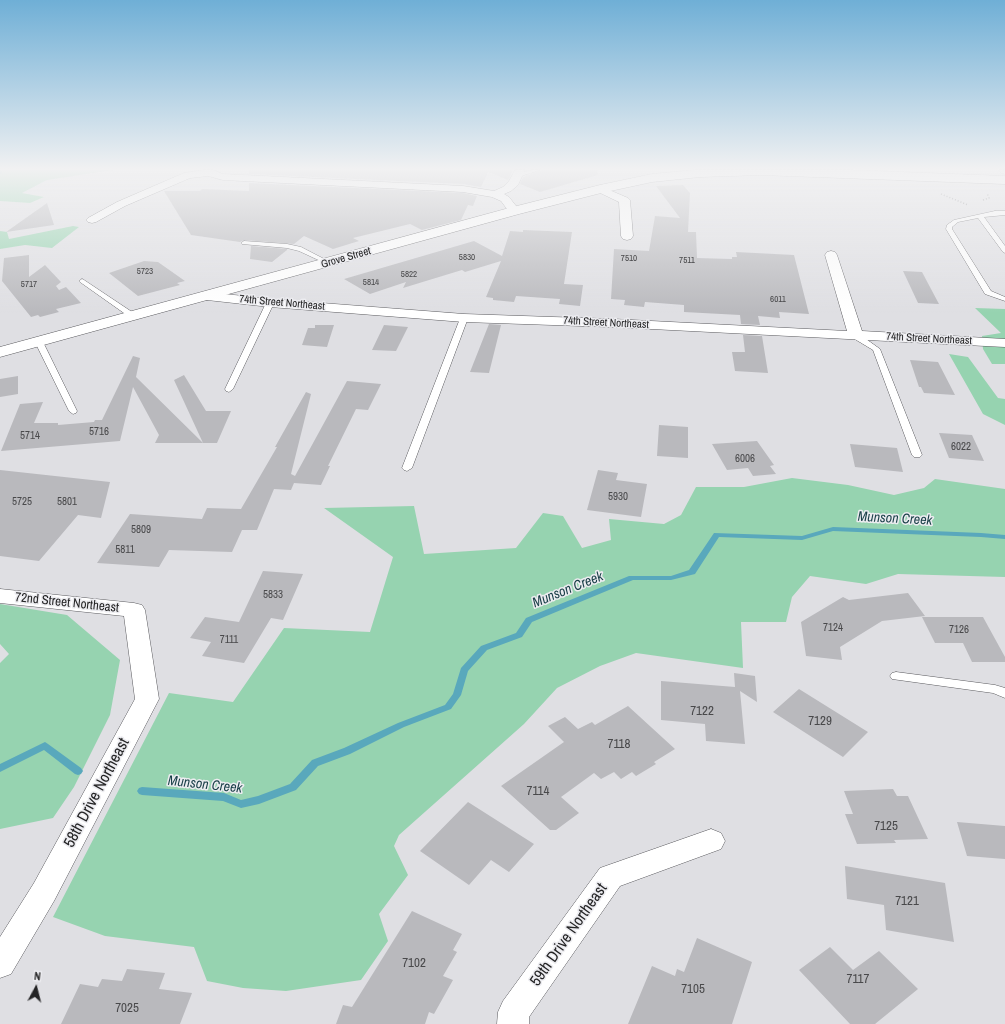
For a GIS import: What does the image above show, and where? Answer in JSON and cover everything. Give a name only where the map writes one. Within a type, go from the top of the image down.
[{"type":"street","points":[[92,220],[96,218]]},
{"type":"street","name":"Grove Street","points":[[0,352],[489,218]]},
{"type":"street","points":[[625,218],[627,236]]},
{"type":"street","points":[[831,255],[856,336]]},
{"type":"street","name":"74th Street Northeast","points":[[207,296],[270,303],[464,318],[612,323],[1005,343]]},
{"type":"street","name":"72nd Street Northeast","points":[[0,596],[134,610]]},
{"type":"street","name":"58th Drive Northeast","points":[[0,964],[44,892],[147,699],[134,610]]},
{"type":"street","name":"59th Drive Northeast","points":[[513,1024],[514,1012],[610,877],[711,841]]},
{"type":"lane","points":[[972,218],[950,223],[949,229],[988,292],[1005,299]]},
{"type":"lane","points":[[981,218],[1005,251]]},
{"type":"lane","points":[[244,243],[287,246],[301,249],[329,262]]},
{"type":"lane","points":[[82,281],[134,316]]},
{"type":"lane","points":[[229,389],[270,303]]},
{"type":"lane","points":[[407,468],[464,318]]},
{"type":"lane","points":[[856,336],[876,349],[917,455]]},
{"type":"lane","points":[[39,342],[73,411]]},
{"type":"lane","points":[[896,676],[994,689],[1005,693]]},
{"type":"green space","points":[[73,226],[79,227],[52,248],[25,245],[0,249],[0,231],[7,232],[9,239]]},
{"type":"green space","points":[[975,308],[1005,309],[1005,364],[992,364],[983,349],[982,336],[1001,333]]},
{"type":"green space","points":[[949,354],[968,357],[998,398],[1005,399],[1005,425],[983,414]]},
{"type":"green space","points":[[792,478],[848,485],[894,495],[924,488],[935,479],[1005,489],[1005,577],[898,574],[866,584],[810,576],[792,597],[786,622],[741,622],[743,668],[636,653],[600,666],[557,688],[524,724],[399,835],[394,846],[408,875],[379,914],[388,941],[361,980],[286,991],[243,988],[207,981],[194,947],[105,936],[53,917],[169,693],[233,702],[284,628],[370,632],[393,557],[324,508],[414,506],[424,554],[516,548],[543,513],[563,516],[582,548],[611,540],[609,519],[664,524],[681,515],[696,487],[744,487]]},
{"type":"green space","points":[[0,604],[67,615],[120,660],[110,715],[74,787],[53,818],[0,829],[0,663],[9,654],[0,644]]},
{"type":"building","points":[[26,218],[52,218],[54,225],[6,232]]},
{"type":"building","points":[[180,218],[462,218],[461,220],[422,230],[410,224],[353,238],[359,241],[333,249],[304,236],[294,244],[244,240],[240,242],[191,235]]},
{"type":"building","points":[[655,218],[689,218],[688,232],[696,232],[697,258],[732,259],[732,257],[737,257],[736,252],[794,255],[809,314],[779,312],[780,318],[758,316],[760,325],[741,324],[740,315],[684,312],[684,305],[645,302],[644,307],[624,305],[625,300],[611,299],[614,249],[649,251]]},
{"type":"building","points":[[523,230],[572,232],[564,284],[583,285],[580,306],[559,304],[560,299],[516,296],[514,302],[493,300],[493,298],[486,297],[501,261],[465,272],[462,270],[403,288],[406,282],[370,294],[344,279],[474,241],[502,256],[510,231],[523,232]]},
{"type":"building","points":[[251,246],[287,250],[272,262],[250,259]]},
{"type":"building","points":[[29,255],[29,277],[45,265],[61,282],[56,286],[59,290],[66,287],[81,303],[56,309],[59,312],[40,317],[38,315],[31,317],[2,281],[4,258]]},
{"type":"building","points":[[144,261],[158,262],[185,281],[177,283],[180,285],[138,296],[109,273]]},
{"type":"building","points":[[903,271],[922,272],[939,304],[918,303]]},
{"type":"building","points":[[489,324],[501,325],[489,373],[470,372]]},
{"type":"building","points":[[315,325],[334,325],[327,347],[302,345],[308,328],[315,328]]},
{"type":"building","points":[[384,325],[408,327],[396,351],[372,350]]},
{"type":"building","points":[[743,335],[762,336],[768,373],[735,371],[732,352],[745,352]]},
{"type":"building","points":[[133,356],[140,358],[136,377],[203,443],[155,443],[159,435],[133,387],[120,441],[1,451],[20,404],[43,402],[34,423],[58,423],[58,425],[102,420]]},
{"type":"building","points":[[910,360],[938,362],[955,395],[924,393],[921,387],[919,387]]},
{"type":"building","points":[[184,375],[206,411],[231,411],[217,443],[203,443],[174,380]]},
{"type":"building","points":[[18,376],[18,394],[0,397],[0,379]]},
{"type":"building","points":[[347,381],[381,384],[368,410],[356,409],[328,466],[330,466],[321,485],[294,483],[291,490],[274,489],[257,530],[242,530],[232,552],[169,550],[159,567],[97,563],[130,514],[202,519],[207,508],[241,509],[277,447],[275,447],[306,392],[311,394],[291,474],[295,476]]},
{"type":"building","points":[[659,425],[688,427],[688,458],[657,456]]},
{"type":"building","points":[[939,433],[972,435],[984,461],[949,458]]},
{"type":"building","points":[[757,441],[774,465],[770,466],[776,474],[753,476],[748,468],[727,470],[712,444]]},
{"type":"building","points":[[850,444],[897,448],[903,472],[855,467]]},
{"type":"building","points":[[0,470],[110,482],[101,518],[78,515],[39,561],[0,556]]},
{"type":"building","points":[[598,470],[618,473],[616,480],[647,484],[641,517],[587,510]]},
{"type":"building","points":[[263,571],[303,574],[283,620],[271,618],[244,663],[202,656],[211,642],[190,638],[205,617],[239,622]]},
{"type":"building","points":[[908,593],[925,616],[882,621],[840,647],[842,660],[806,656],[801,622],[843,597],[849,600]]},
{"type":"building","points":[[922,617],[983,617],[1005,657],[1005,662],[972,662],[963,643],[935,643]]},
{"type":"building","points":[[734,673],[755,676],[757,702],[740,691],[745,744],[706,741],[705,724],[661,720],[661,681],[735,687]]},
{"type":"building","points":[[799,689],[868,732],[843,757],[773,712]]},
{"type":"building","points":[[628,706],[675,749],[654,762],[656,764],[636,776],[632,772],[621,779],[614,772],[601,779],[594,773],[561,797],[579,813],[556,830],[550,830],[501,786],[564,742],[548,726],[565,717],[578,729],[592,722],[595,725]]},
{"type":"building","points":[[893,789],[897,796],[908,796],[928,839],[894,840],[896,843],[857,844],[845,814],[853,814],[844,791]]},
{"type":"building","points":[[468,802],[534,844],[509,872],[491,860],[469,885],[420,851]]},
{"type":"building","points":[[957,822],[1005,826],[1005,859],[967,856]]},
{"type":"building","points":[[845,866],[945,883],[954,942],[886,930],[884,905],[847,899]]},
{"type":"building","points":[[412,911],[462,934],[453,950],[457,952],[443,976],[453,980],[434,1014],[429,1012],[425,1024],[336,1024],[343,1005],[352,1007]]},
{"type":"building","points":[[697,938],[752,962],[732,1024],[628,1024],[652,966],[675,976],[677,969],[684,972]]},
{"type":"building","points":[[830,947],[853,970],[879,951],[918,989],[875,1024],[850,1024],[799,970]]},
{"type":"building","points":[[127,969],[165,973],[159,989],[192,993],[180,1024],[61,1024],[80,984],[98,987],[102,979],[122,981]]},
{"type":"waterway","name":"Munson Creek","points":[[142,791],[224,797],[241,804],[259,800],[293,787],[315,763],[347,751],[401,725],[448,707],[457,695],[464,670],[484,648],[519,635],[529,620],[632,578],[671,578],[692,572],[717,535],[802,538],[833,529],[1005,537]]},
{"type":"waterway","name":"Munson Creek","points":[[0,768],[45,746],[78,771]]}]
